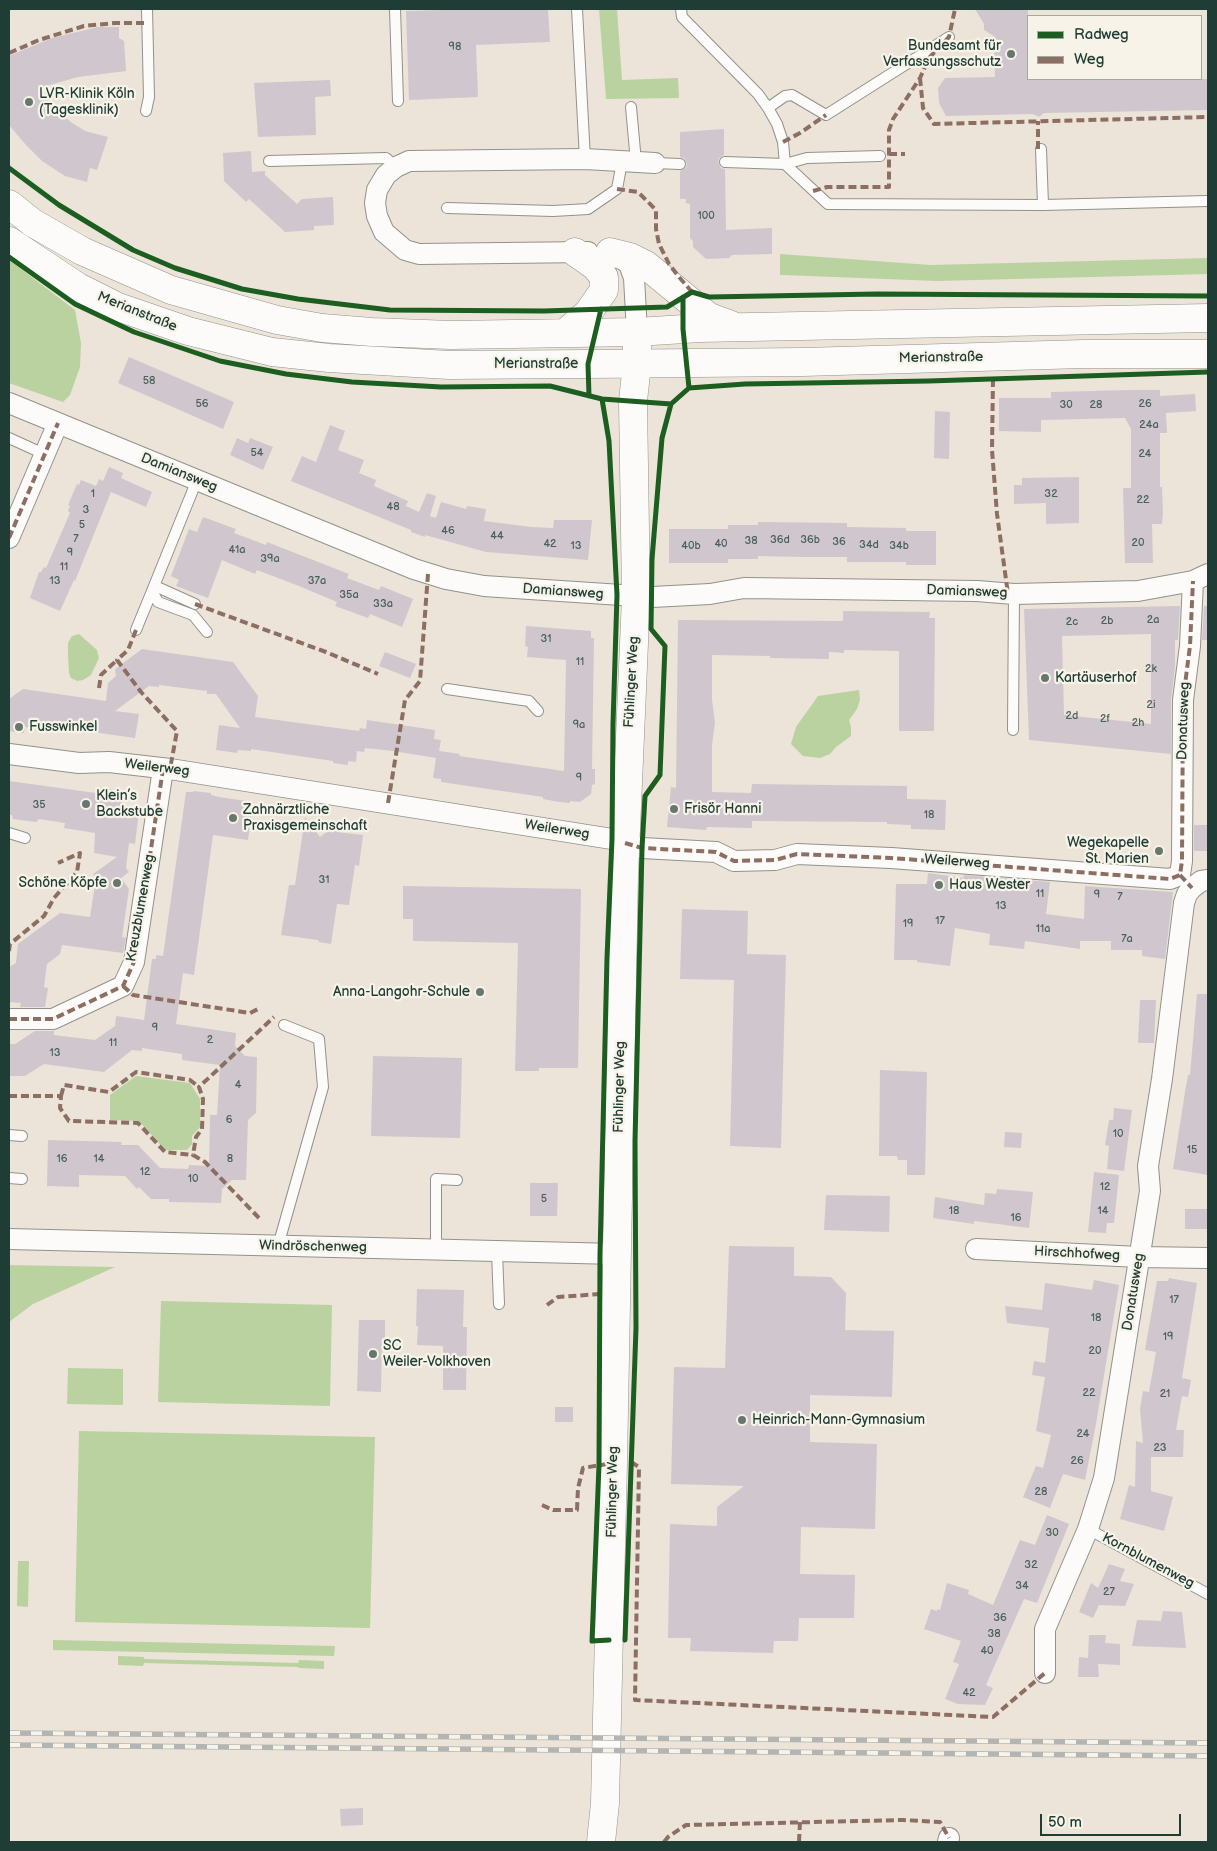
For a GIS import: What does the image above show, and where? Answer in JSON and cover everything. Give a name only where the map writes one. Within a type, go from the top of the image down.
[{"type":"street","points":[[637,162],[585,158],[409,161],[396,167],[386,175],[378,190],[375,203],[377,216],[384,232],[405,250],[419,254],[610,252],[630,257],[646,265],[709,318],[739,327]]},
{"type":"street","points":[[9,204],[33,223],[82,251],[171,290],[277,320],[322,328],[451,335],[637,332],[739,327],[1208,318]]},
{"type":"street","name":"Merianstraße","points":[[9,241],[78,286],[118,307],[188,332],[272,352],[329,358],[391,363],[637,364],[803,362],[1084,354],[1208,354]]},
{"type":"street","points":[[564,333],[591,310],[604,290],[604,277],[595,266],[575,252]]},
{"type":"street","points":[[610,252],[629,264],[634,278],[637,332]]},
{"type":"street","name":"Fühlinger Weg","points":[[601,1842],[605,1803],[625,843],[636,597],[633,401],[637,364],[637,332]]},
{"type":"street","name":"Damiansweg","points":[[9,403],[414,570],[446,579],[484,586],[636,597],[710,594],[744,588],[977,591],[1014,594],[1138,591],[1200,578]]},
{"type":"street","points":[[9,538],[58,423]]},
{"type":"street","name":"Donatusweg","points":[[1182,861],[1183,700],[1200,578]]},
{"type":"street","name":"Weilerweg","points":[[9,754],[79,763],[109,762],[163,768],[612,839],[642,848],[716,852],[734,861],[775,860],[797,854],[891,858],[1170,879],[1180,875],[1182,861]]},
{"type":"street","name":"Kreuzblumenweg","points":[[9,1019],[52,1019],[122,986],[134,962],[163,768]]},
{"type":"street","name":"Donatusweg","points":[[1045,1673],[1045,1630],[1088,1529],[1104,1478],[1150,1191],[1148,1166],[1162,1079],[1184,903],[1187,894],[1192,888],[1201,881],[1208,880]]},
{"type":"street","name":"Windröschenweg","points":[[9,1240],[617,1254]]},
{"type":"street","name":"Hirschhofweg","points":[[976,1249],[1139,1257],[1208,1258]]},
{"type":"lane","points":[[146,111],[149,97],[147,9]]},
{"type":"lane","points":[[395,9],[398,101]]},
{"type":"lane","points":[[577,9],[585,158]]},
{"type":"lane","points":[[681,9],[682,17],[758,94],[777,124],[783,142],[785,164],[828,204],[1043,205],[1208,201]]},
{"type":"lane","points":[[768,108],[785,96],[792,95],[826,115],[949,37]]},
{"type":"lane","points":[[447,208],[553,211],[588,208],[617,189],[637,162],[631,107]]},
{"type":"lane","points":[[1041,149],[1043,205]]},
{"type":"lane","points":[[724,162],[785,164],[807,158],[880,156]]},
{"type":"lane","points":[[269,161],[386,158],[396,167]]},
{"type":"lane","points":[[637,162],[680,164]]},
{"type":"lane","points":[[9,438],[44,454]]},
{"type":"lane","points":[[136,630],[198,480]]},
{"type":"lane","points":[[153,588],[195,604]]},
{"type":"lane","points":[[153,588],[158,602],[193,615],[207,632]]},
{"type":"lane","points":[[1013,730],[1014,594]]},
{"type":"lane","points":[[448,689],[484,696],[529,700],[538,711]]},
{"type":"lane","points":[[9,833],[25,838]]},
{"type":"lane","points":[[278,1246],[323,1087],[319,1039],[284,1025]]},
{"type":"lane","points":[[9,1135],[22,1136]]},
{"type":"lane","points":[[9,1178],[22,1179]]},
{"type":"lane","points":[[436,1250],[436,1179],[457,1180]]},
{"type":"lane","points":[[497,1252],[499,1304]]},
{"type":"lane","name":"Kornblumenweg","points":[[1088,1529],[1208,1594]]},
{"type":"green space","points":[[599,9],[617,9],[622,80],[678,78],[679,98],[606,99]]},
{"type":"green space","points":[[780,254],[930,265],[1208,258],[1208,274],[937,281],[780,275]]},
{"type":"green space","points":[[9,260],[75,310],[81,343],[80,367],[70,395],[63,402],[9,383]]},
{"type":"green space","points":[[79,634],[97,650],[99,658],[91,675],[77,681],[71,678],[69,673],[68,643],[72,636]]},
{"type":"green space","points":[[859,690],[860,700],[857,709],[849,720],[851,736],[830,754],[820,758],[803,756],[791,744],[796,727],[818,696]]},
{"type":"green space","points":[[136,1076],[190,1083],[200,1099],[200,1127],[192,1136],[192,1144],[187,1150],[165,1150],[139,1121],[110,1120],[110,1095]]},
{"type":"green space","points":[[9,1265],[115,1267],[33,1304],[9,1322]]},
{"type":"green space","points":[[161,1301],[332,1305],[330,1406],[158,1402]]},
{"type":"green space","points":[[68,1368],[123,1369],[123,1405],[67,1404]]},
{"type":"green space","points":[[79,1431],[375,1437],[370,1628],[75,1622]]},
{"type":"green space","points":[[18,1561],[29,1561],[28,1607],[17,1606]]},
{"type":"green space","points":[[53,1640],[335,1646],[334,1656],[53,1650]]},
{"type":"green space","points":[[118,1656],[144,1657],[144,1659],[298,1663],[299,1660],[324,1661],[324,1669],[144,1663],[143,1666],[118,1665]]},
{"type":"building","points":[[548,9],[550,42],[476,45],[478,97],[409,100],[406,11]]},
{"type":"building","name":"Bundesamt für Verfassungsschutz","points":[[975,9],[1028,9],[1027,80],[1208,79],[1208,110],[1044,113],[1039,117],[1033,114],[946,116],[939,103],[938,88],[945,78],[995,77],[994,36],[984,30],[984,24]]},
{"type":"building","name":"LVR-Klinik Köln (Tagesklinik)","points":[[98,27],[119,27],[119,38],[124,41],[126,71],[78,77],[39,88],[52,106],[72,123],[85,131],[108,137],[97,170],[90,168],[87,182],[65,176],[42,161],[9,125],[9,56],[52,38]]},
{"type":"building","points":[[330,80],[331,96],[315,97],[316,135],[258,137],[254,83]]},
{"type":"building","points":[[724,129],[724,155],[719,158],[718,162],[721,168],[725,169],[726,230],[772,228],[772,254],[732,255],[729,258],[706,259],[693,247],[693,241],[690,238],[690,204],[686,203],[686,199],[680,199],[680,171],[686,168],[687,164],[684,158],[680,157],[680,132]]},
{"type":"building","points":[[251,151],[252,172],[265,171],[265,175],[297,204],[302,199],[333,197],[334,225],[314,226],[314,230],[285,232],[249,199],[246,202],[224,181],[223,153]]},
{"type":"building","points":[[129,357],[234,402],[223,429],[118,383]]},
{"type":"building","points":[[1160,390],[1160,396],[1195,394],[1196,411],[1166,413],[1167,433],[1160,433],[1160,487],[1162,487],[1163,512],[1162,524],[1152,524],[1153,563],[1125,563],[1123,488],[1131,488],[1131,429],[1125,418],[1041,420],[1041,432],[999,431],[999,398],[1051,398],[1051,392]]},
{"type":"building","points":[[935,411],[950,412],[949,459],[934,458]]},
{"type":"building","points":[[330,425],[345,431],[338,450],[364,460],[359,473],[376,480],[374,486],[408,501],[406,506],[419,512],[427,493],[436,496],[430,516],[436,518],[441,502],[466,509],[467,506],[486,509],[484,521],[531,527],[553,528],[554,520],[592,520],[588,560],[486,552],[425,535],[425,537],[291,481],[302,456],[316,462]]},
{"type":"building","points":[[237,438],[248,443],[250,438],[273,447],[263,470],[230,455]]},
{"type":"building","points":[[109,467],[123,473],[121,478],[152,492],[146,507],[111,492],[75,581],[60,611],[30,598],[39,572],[44,567],[46,568],[70,513],[68,511],[70,506],[68,505],[77,484],[79,485],[81,480],[96,486],[99,479],[103,481]]},
{"type":"building","points":[[1079,477],[1079,523],[1046,524],[1046,503],[1014,504],[1014,485],[1022,485],[1022,478]]},
{"type":"building","points":[[203,517],[236,529],[234,533],[266,545],[267,542],[349,574],[347,578],[379,590],[381,586],[413,599],[402,627],[370,614],[368,618],[335,606],[337,602],[299,586],[257,570],[255,574],[222,560],[208,598],[176,586],[179,580],[171,576],[189,529],[197,532]]},
{"type":"building","points":[[758,522],[847,523],[847,527],[906,528],[906,531],[936,531],[936,565],[906,565],[906,562],[847,562],[847,557],[758,556],[758,559],[728,559],[728,563],[669,563],[669,529],[728,529],[728,525],[758,525]]},
{"type":"building","points":[[1180,606],[1178,640],[1175,640],[1175,667],[1171,700],[1171,754],[1029,740],[1024,609]],"holes":[[[1151,634],[1151,724],[1064,715],[1062,636]]]},
{"type":"building","points":[[1204,606],[1208,606],[1208,640],[1202,640]]},
{"type":"building","points":[[843,611],[930,612],[929,618],[935,618],[934,731],[899,731],[899,651],[844,650],[844,653],[829,652],[829,659],[712,655],[712,700],[715,723],[712,745],[712,792],[751,793],[752,784],[907,786],[907,799],[946,800],[945,830],[911,829],[911,825],[887,824],[887,822],[752,821],[752,828],[707,827],[706,830],[667,827],[671,787],[676,788],[678,620],[843,621]]},
{"type":"building","points":[[526,626],[591,631],[591,638],[594,638],[592,769],[595,769],[595,784],[592,785],[591,794],[580,802],[559,802],[543,799],[543,797],[441,782],[441,779],[433,778],[436,758],[393,751],[365,748],[364,752],[357,751],[356,762],[348,761],[348,765],[333,763],[333,761],[251,749],[251,751],[238,750],[237,753],[216,750],[219,725],[240,728],[216,694],[207,694],[207,691],[159,685],[159,687],[149,686],[115,711],[139,714],[135,738],[50,726],[49,731],[25,727],[24,733],[9,731],[9,699],[23,689],[106,701],[108,683],[116,676],[115,669],[142,649],[233,662],[258,696],[255,717],[359,731],[360,728],[366,729],[367,720],[435,730],[434,739],[441,740],[439,751],[460,754],[459,756],[564,771],[566,660],[527,657],[528,647],[525,646]]},
{"type":"building","points":[[385,652],[416,664],[410,678],[379,666]]},
{"type":"building","points":[[9,781],[96,793],[97,787],[124,791],[121,809],[139,812],[135,844],[129,843],[126,868],[129,872],[121,878],[129,889],[122,937],[126,938],[123,953],[62,945],[60,954],[47,964],[44,987],[48,988],[45,1007],[20,1007],[21,1003],[9,1002],[9,967],[16,963],[18,944],[60,913],[90,917],[96,878],[93,874],[117,857],[94,853],[95,833],[64,828],[65,823],[39,819],[36,822],[13,819],[12,815],[9,815]]},
{"type":"building","points":[[193,791],[253,802],[248,840],[213,835],[194,975],[183,973],[176,1024],[236,1033],[235,1046],[245,1056],[257,1057],[256,1113],[248,1120],[246,1180],[232,1180],[222,1189],[221,1203],[169,1202],[169,1199],[151,1199],[139,1187],[137,1189],[125,1176],[79,1175],[79,1187],[47,1186],[48,1140],[122,1142],[121,1145],[138,1145],[160,1168],[188,1169],[189,1165],[209,1166],[210,1115],[217,1115],[220,1065],[182,1060],[182,1054],[142,1048],[142,1051],[132,1050],[104,1072],[44,1064],[25,1076],[9,1076],[9,1044],[15,1044],[35,1031],[54,1031],[54,1035],[95,1040],[115,1026],[116,1016],[144,1020],[152,959],[156,959],[156,955],[163,956],[186,792]]},
{"type":"building","points":[[305,817],[320,837],[333,827],[337,832],[363,835],[359,866],[355,865],[349,905],[337,904],[331,944],[319,942],[318,940],[281,935],[289,885],[295,885]]},
{"type":"building","points":[[1194,825],[1208,825],[1208,851],[1194,851]]},
{"type":"building","points":[[928,873],[963,878],[964,875],[1050,882],[1046,914],[1084,919],[1085,886],[1173,892],[1165,959],[1142,956],[1142,950],[1111,950],[1111,941],[1080,941],[1080,949],[1025,941],[1024,949],[989,945],[990,934],[955,928],[950,966],[917,962],[917,960],[894,960],[896,884],[927,884]]},
{"type":"building","points":[[403,886],[581,889],[578,1068],[539,1068],[539,1071],[515,1071],[518,943],[413,941],[413,919],[403,919]]},
{"type":"building","points":[[682,909],[748,911],[747,954],[786,955],[781,1148],[730,1146],[734,980],[680,979]]},
{"type":"building","points":[[1197,994],[1208,994],[1208,1175],[1173,1169],[1188,1075],[1190,1075]]},
{"type":"building","points":[[1140,1000],[1156,1000],[1154,1043],[1138,1043]]},
{"type":"building","points":[[373,1056],[462,1058],[460,1138],[371,1136]]},
{"type":"building","points":[[880,1070],[927,1072],[925,1175],[907,1175],[907,1160],[898,1160],[897,1156],[879,1156]]},
{"type":"building","points":[[1114,1108],[1132,1110],[1124,1171],[1107,1169],[1109,1146],[1105,1145],[1109,1120],[1113,1120]]},
{"type":"building","points":[[1005,1132],[1022,1133],[1021,1148],[1004,1147]]},
{"type":"building","points":[[1094,1172],[1119,1175],[1114,1223],[1107,1223],[1106,1233],[1088,1232]]},
{"type":"building","points":[[530,1183],[558,1183],[557,1216],[530,1216]]},
{"type":"building","points":[[997,1189],[1033,1192],[1029,1228],[974,1221],[974,1224],[933,1218],[935,1197],[984,1205],[985,1193],[996,1194]]},
{"type":"building","points":[[826,1195],[890,1196],[889,1232],[824,1230]]},
{"type":"building","points":[[1185,1209],[1208,1209],[1208,1229],[1185,1229]]},
{"type":"building","name":"Heinrich-Mann-Gymnasium","points":[[729,1246],[794,1247],[794,1276],[831,1277],[846,1293],[845,1330],[894,1331],[892,1397],[810,1395],[810,1442],[877,1444],[875,1529],[801,1527],[800,1574],[855,1575],[854,1618],[799,1618],[798,1641],[774,1641],[773,1653],[690,1651],[691,1638],[668,1638],[670,1524],[717,1526],[717,1507],[744,1486],[671,1484],[674,1367],[725,1368]]},
{"type":"building","points":[[1169,1278],[1197,1283],[1182,1378],[1191,1380],[1188,1397],[1182,1396],[1176,1430],[1184,1430],[1183,1457],[1151,1457],[1151,1491],[1173,1497],[1164,1531],[1120,1519],[1129,1485],[1135,1487],[1136,1441],[1143,1443],[1140,1409],[1143,1391],[1149,1392],[1156,1352],[1145,1350],[1157,1281],[1168,1281]]},
{"type":"building","points":[[1094,1280],[1119,1285],[1096,1424],[1085,1480],[1063,1474],[1050,1508],[1023,1497],[1036,1466],[1043,1468],[1051,1435],[1036,1431],[1045,1377],[1032,1375],[1034,1361],[1045,1363],[1049,1328],[1007,1323],[1005,1306],[1042,1310],[1045,1283],[1092,1290]]},
{"type":"building","points":[[417,1289],[464,1290],[463,1327],[467,1327],[466,1390],[443,1390],[443,1346],[417,1345]]},
{"type":"building","points":[[359,1320],[385,1320],[385,1338],[382,1338],[381,1392],[357,1391]]},
{"type":"building","points":[[555,1407],[573,1407],[573,1422],[555,1422]]},
{"type":"building","points":[[1047,1515],[1069,1524],[1037,1603],[1024,1599],[986,1685],[993,1688],[985,1705],[958,1704],[945,1699],[959,1664],[953,1662],[961,1641],[924,1629],[931,1609],[940,1610],[947,1583],[969,1590],[968,1594],[993,1605],[1020,1540],[1035,1545]]},
{"type":"building","points":[[1109,1564],[1125,1569],[1120,1581],[1134,1584],[1125,1606],[1099,1605],[1093,1618],[1079,1612],[1091,1583],[1098,1588]]},
{"type":"building","points":[[1163,1611],[1182,1612],[1186,1648],[1132,1646],[1137,1620],[1161,1621]]},
{"type":"building","points":[[1089,1635],[1106,1635],[1105,1643],[1120,1644],[1120,1665],[1098,1664],[1099,1677],[1078,1677],[1079,1657],[1088,1658]]},
{"type":"building","points":[[363,1808],[363,1825],[341,1826],[340,1809]]},
{"type":"railway","points":[[9,1733],[1208,1743]]},
{"type":"railway","points":[[9,1745],[1208,1756]]},
{"type":"marked path","points":[[813,191],[827,187],[889,187],[889,130],[893,119],[920,78],[929,58],[949,37],[955,9]]},
{"type":"marked path","points":[[9,53],[39,40],[84,26],[115,23],[147,23]]},
{"type":"marked path","points":[[920,78],[923,108],[934,124],[1208,117]]},
{"type":"marked path","points":[[783,142],[826,115]]},
{"type":"marked path","points":[[1038,121],[1038,149]]},
{"type":"marked path","points":[[889,154],[905,154]]},
{"type":"marked path","points":[[617,189],[638,192],[656,210],[656,229],[659,244],[669,264],[692,292],[696,293]]},
{"type":"marked path","points":[[993,379],[992,450],[997,514],[1008,594]]},
{"type":"marked path","points":[[9,538],[58,423]]},
{"type":"marked path","points":[[388,803],[405,700],[420,681],[428,574]]},
{"type":"marked path","points":[[625,843],[642,848],[716,852],[734,861],[775,860],[797,854],[891,858],[1170,879],[1180,875],[1182,861],[1183,700],[1190,646],[1193,581]]},
{"type":"marked path","points":[[195,604],[326,652],[378,674]]},
{"type":"marked path","points":[[136,630],[128,650],[117,660],[141,692],[177,731],[170,769]]},
{"type":"marked path","points":[[99,688],[101,675],[117,660]]},
{"type":"marked path","points":[[9,1019],[53,1019],[123,986],[134,962],[163,769]]},
{"type":"marked path","points":[[9,951],[10,944],[44,916],[54,898],[77,872],[80,853],[58,863]]},
{"type":"marked path","points":[[1180,875],[1192,888]]},
{"type":"marked path","points":[[123,986],[133,995],[250,1013],[260,1008]]},
{"type":"marked path","points":[[259,1218],[205,1162],[193,1155],[196,1137],[202,1129],[203,1099],[199,1087],[274,1017]]},
{"type":"marked path","points":[[61,1096],[64,1085],[109,1092],[136,1072],[190,1080],[199,1087]]},
{"type":"marked path","points":[[9,1096],[61,1096],[60,1108],[69,1121],[138,1123],[165,1152],[193,1155]]},
{"type":"marked path","points":[[547,1305],[558,1297],[600,1294]]},
{"type":"marked path","points":[[631,1462],[639,1467],[635,1700],[993,1717],[1045,1673]]},
{"type":"marked path","points":[[542,1505],[553,1510],[577,1510],[578,1488],[583,1468],[613,1463]]},
{"type":"marked path","points":[[664,1842],[668,1837],[686,1825],[903,1820],[940,1822],[949,1838]]},
{"type":"marked path","points":[[799,1842],[800,1822]]},
{"type":"cycle path","points":[[9,168],[59,205],[133,250],[175,268],[242,289],[298,299],[390,310],[544,311],[667,307],[692,292],[709,297],[877,294],[1208,296]]},
{"type":"cycle path","points":[[9,257],[75,304],[134,332],[220,361],[286,374],[352,382],[441,387],[550,386],[602,399],[671,404],[689,388],[745,384],[929,381],[1208,372]]},
{"type":"cycle path","points":[[683,297],[683,329],[689,388]]},
{"type":"cycle path","points":[[589,396],[588,364],[601,309]]},
{"type":"cycle path","points":[[602,399],[609,441],[617,595],[600,1255],[599,1465],[592,1641],[609,1640]]},
{"type":"cycle path","points":[[625,1640],[636,1328],[635,1141],[642,848],[645,796],[660,775],[665,646],[651,629],[652,559],[662,438],[671,404]]},
{"type":"place","name":"Bundesamt für Verfassungsschutz","points":[[1011,54]]},
{"type":"place","name":"LVR-Klinik Köln (Tagesklinik)","points":[[29,102]]},
{"type":"place","name":"Kartäuserhof","points":[[1045,678]]},
{"type":"place","name":"Fusswinkel","points":[[19,727]]},
{"type":"place","name":"Klein’s Backstube","points":[[86,804]]},
{"type":"place","name":"Frisör Hanni","points":[[674,809]]},
{"type":"place","name":"Zahnärztliche Praxisgemeinschaft","points":[[233,818]]},
{"type":"place","name":"Wegekapelle St. Marien","points":[[1159,851]]},
{"type":"place","name":"Schöne Köpfe","points":[[117,883]]},
{"type":"place","name":"Haus Wester","points":[[939,885]]},
{"type":"place","name":"Anna-Langohr-Schule","points":[[480,992]]},
{"type":"place","name":"SC Weiler-Volkhoven","points":[[373,1354]]},
{"type":"place","name":"Heinrich-Mann-Gymnasium","points":[[742,1420]]}]
